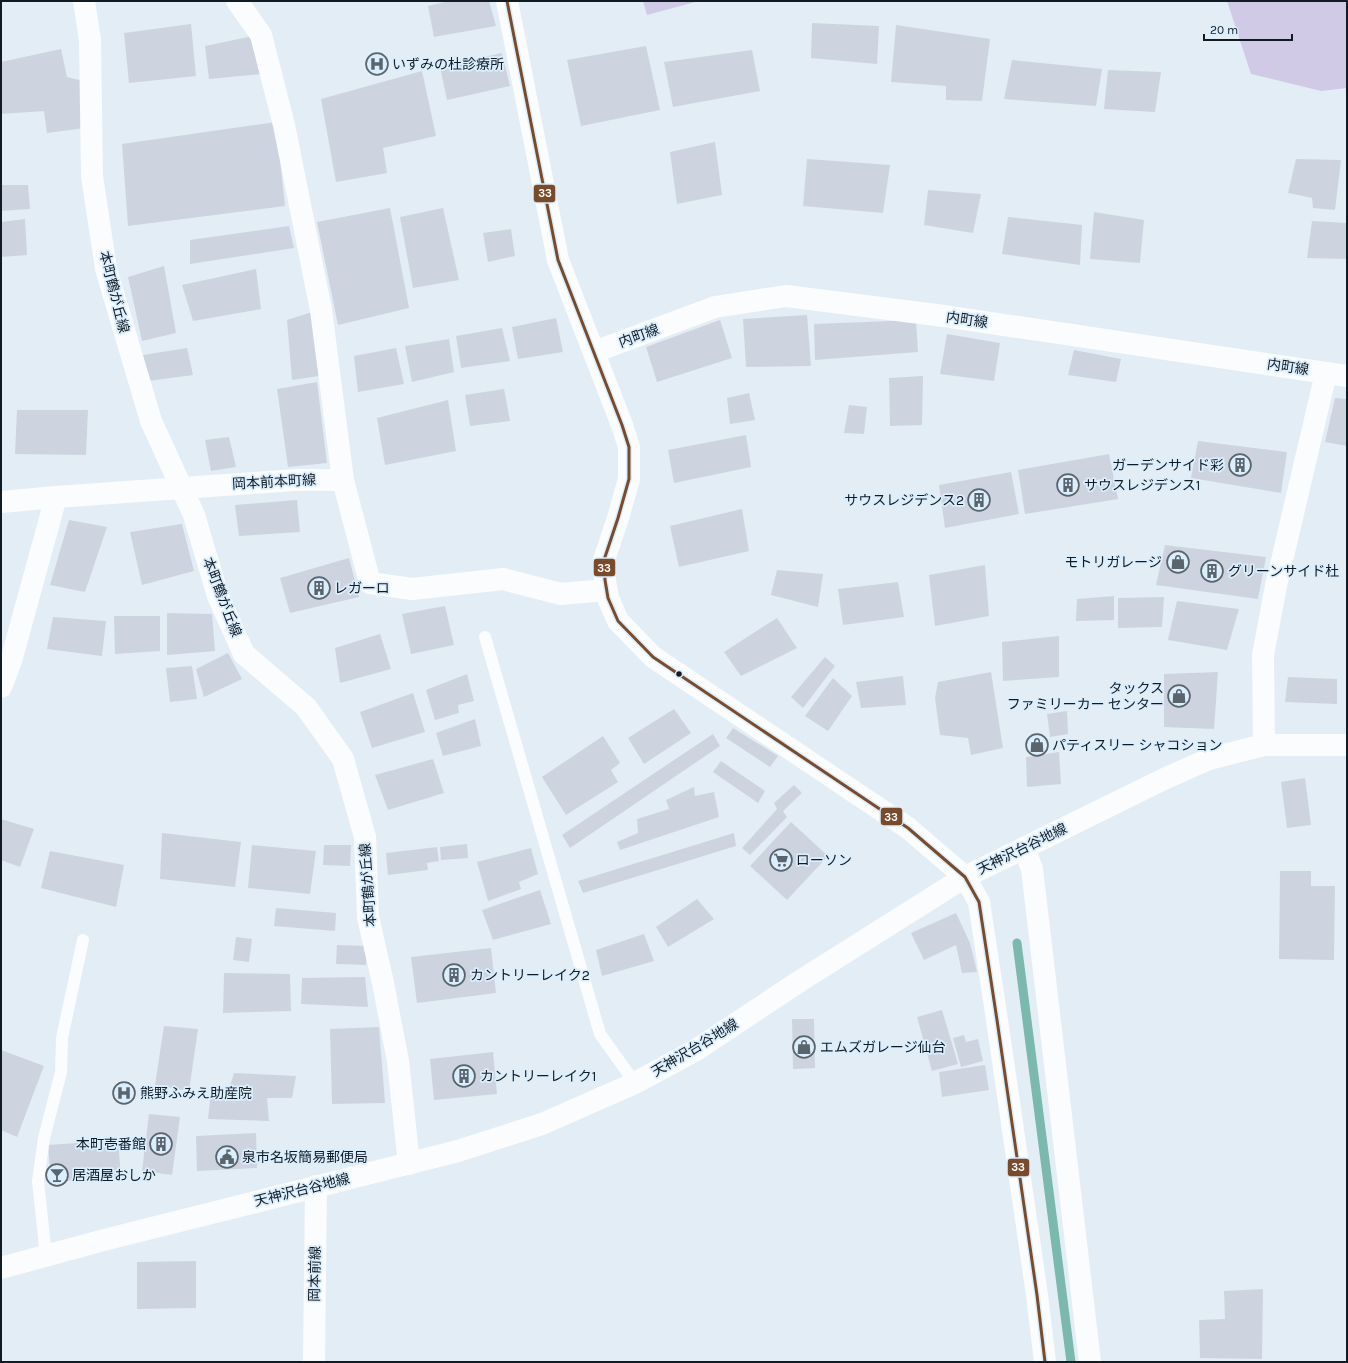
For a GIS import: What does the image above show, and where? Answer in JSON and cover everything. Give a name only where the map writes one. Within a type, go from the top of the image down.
[{"type":"street","name":"本町鶴が丘線","points":[[84,1],[90,40],[92,176],[106,269],[151,421],[194,515],[218,596],[244,654],[306,707],[343,759],[365,837],[368,917],[383,983],[398,1061],[409,1164]]},
{"type":"street","points":[[237,1],[261,35],[284,125],[321,310],[343,480],[370,583],[412,589],[503,579],[561,594],[606,590]]},
{"type":"street","points":[[507,1],[558,260],[622,425],[629,447],[630,479],[604,560],[608,598],[618,621],[653,657],[908,828],[965,877],[979,902],[1036,1287],[1045,1362]]},
{"type":"street","name":"内町線","points":[[594,352],[715,307],[786,296],[944,316],[1347,376]]},
{"type":"street","points":[[1264,745],[1263,654],[1276,586],[1326,372]]},
{"type":"street","name":"岡本前本町線","points":[[1,502],[295,480],[343,480]]},
{"type":"street","points":[[1,687],[11,661],[56,498]]},
{"type":"street","name":"天神沢台谷地線","points":[[1,1268],[104,1240],[458,1151],[542,1124],[635,1083],[696,1050],[800,981],[965,877],[1164,779],[1209,759],[1264,745],[1347,745]]},
{"type":"street","points":[[1024,848],[1032,868],[1090,1362]]},
{"type":"street","name":"岡本前線","points":[[314,1362],[316,1186]]},
{"type":"lane","points":[[485,637],[600,1034],[635,1083]]},
{"type":"lane","points":[[46,1256],[38,1181],[44,1138],[61,1072],[62,1038],[83,940]]},
{"type":"shaded area","points":[[643,1],[699,1],[647,15]]},
{"type":"shaded area","points":[[1227,1],[1347,1],[1347,88],[1321,91],[1251,74]]},
{"type":"building","points":[[449,1],[489,1],[496,26],[434,37],[428,6]]},
{"type":"building","points":[[812,23],[879,26],[877,64],[811,58]]},
{"type":"building","points":[[191,24],[196,76],[129,83],[124,33]]},
{"type":"building","points":[[896,25],[990,39],[982,101],[946,100],[946,86],[891,82]]},
{"type":"building","points":[[253,36],[261,74],[209,79],[205,46]]},
{"type":"building","points":[[646,46],[660,110],[581,126],[567,60]]},
{"type":"building","points":[[61,49],[67,77],[83,81],[85,128],[47,133],[44,111],[1,114],[1,62]]},
{"type":"building","points":[[752,50],[760,91],[673,107],[664,62]]},
{"type":"building","points":[[502,53],[510,86],[447,100],[440,67]]},
{"type":"building","points":[[1012,60],[1102,69],[1096,106],[1004,99]]},
{"type":"building","points":[[1108,70],[1161,72],[1155,112],[1104,109]]},
{"type":"building","points":[[422,71],[436,136],[383,148],[387,173],[336,182],[321,99]]},
{"type":"building","points":[[276,122],[285,206],[128,226],[122,144]]},
{"type":"building","points":[[715,142],[722,195],[677,204],[670,152]]},
{"type":"building","points":[[807,159],[890,165],[883,213],[803,206]]},
{"type":"building","points":[[1296,159],[1341,160],[1335,210],[1313,208],[1312,198],[1288,193]]},
{"type":"building","points":[[1,185],[28,185],[30,209],[1,211]]},
{"type":"building","points":[[928,190],[981,194],[973,233],[924,225]]},
{"type":"building","points":[[390,208],[409,308],[338,325],[317,222]]},
{"type":"building","points":[[443,208],[459,280],[413,288],[400,217]]},
{"type":"building","points":[[1094,212],[1144,220],[1140,263],[1090,259]]},
{"type":"building","points":[[1008,217],[1082,225],[1080,265],[1002,254]]},
{"type":"building","points":[[25,219],[27,255],[1,257],[1,222]]},
{"type":"building","points":[[1312,221],[1347,223],[1347,259],[1307,258]]},
{"type":"building","points":[[289,226],[294,248],[190,264],[190,240]]},
{"type":"building","points":[[511,229],[515,256],[488,262],[483,233]]},
{"type":"building","points":[[164,266],[176,333],[142,341],[128,277]]},
{"type":"building","points":[[256,269],[261,309],[193,321],[182,285]]},
{"type":"building","points":[[312,312],[319,376],[292,380],[287,320]]},
{"type":"building","points":[[807,315],[811,366],[746,367],[743,319]]},
{"type":"building","points":[[556,318],[563,352],[518,359],[512,327]]},
{"type":"building","points":[[720,320],[732,358],[657,382],[646,347]]},
{"type":"building","points":[[916,320],[918,352],[815,360],[814,324]]},
{"type":"building","points":[[502,328],[510,361],[461,368],[456,336]]},
{"type":"building","points":[[947,334],[1000,343],[994,381],[940,374]]},
{"type":"building","points":[[449,339],[454,372],[412,382],[405,346]]},
{"type":"building","points":[[187,348],[193,375],[148,381],[143,355]]},
{"type":"building","points":[[396,348],[404,384],[358,392],[354,356]]},
{"type":"building","points":[[1074,350],[1121,359],[1116,382],[1068,375]]},
{"type":"building","points":[[923,376],[922,425],[890,426],[889,378]]},
{"type":"building","points":[[317,382],[327,463],[288,467],[277,389]]},
{"type":"building","points":[[504,389],[510,421],[470,426],[465,395]]},
{"type":"building","points":[[749,393],[755,420],[730,424],[727,398]]},
{"type":"building","points":[[1335,398],[1347,399],[1347,446],[1325,442]]},
{"type":"building","points":[[448,400],[456,451],[385,465],[377,418]]},
{"type":"building","points":[[849,405],[867,407],[864,434],[844,433]]},
{"type":"building","points":[[17,410],[88,410],[86,455],[15,454]]},
{"type":"building","points":[[746,435],[751,467],[674,483],[668,450]]},
{"type":"building","points":[[229,437],[236,467],[211,471],[205,440]]},
{"type":"building","name":"ガーデンサイド彩","points":[[1198,441],[1287,452],[1281,493],[1191,478]]},
{"type":"building","name":"サウスレジデンス1","points":[[1109,454],[1118,499],[1025,514],[1018,470]]},
{"type":"building","name":"サウスレジデンス2","points":[[1011,472],[1019,514],[945,528],[939,485]]},
{"type":"building","points":[[297,500],[300,532],[239,536],[235,505]]},
{"type":"building","points":[[742,509],[749,551],[679,567],[670,526]]},
{"type":"building","points":[[69,520],[107,527],[85,592],[50,585]]},
{"type":"building","points":[[182,524],[194,571],[142,585],[130,532]]},
{"type":"building","name":"グリーンサイド杜","points":[[1165,545],[1266,557],[1258,599],[1156,585]]},
{"type":"building","name":"レガーロ","points":[[349,558],[359,597],[290,613],[280,578]]},
{"type":"building","points":[[985,565],[989,616],[935,626],[929,575]]},
{"type":"building","points":[[777,570],[823,574],[818,607],[771,595]]},
{"type":"building","points":[[898,582],[904,617],[843,625],[838,589]]},
{"type":"building","points":[[1114,596],[1114,620],[1076,621],[1077,599]]},
{"type":"building","points":[[1164,597],[1162,627],[1118,628],[1118,598]]},
{"type":"building","points":[[1177,601],[1239,609],[1227,650],[1168,640]]},
{"type":"building","points":[[445,606],[454,645],[411,654],[402,614]]},
{"type":"building","points":[[167,613],[212,614],[215,651],[167,655]]},
{"type":"building","points":[[114,616],[160,616],[160,651],[115,654]]},
{"type":"building","points":[[53,617],[106,621],[102,656],[47,649]]},
{"type":"building","points":[[777,618],[797,648],[741,676],[724,652]]},
{"type":"building","points":[[380,634],[391,669],[340,683],[335,648]]},
{"type":"building","points":[[1059,636],[1059,677],[1003,681],[1002,642]]},
{"type":"building","points":[[228,653],[242,679],[204,697],[196,669]]},
{"type":"building","points":[[825,657],[835,666],[803,708],[791,697]]},
{"type":"building","points":[[192,666],[197,699],[170,702],[166,668]]},
{"type":"building","points":[[991,672],[1003,748],[971,755],[968,738],[940,735],[935,698],[938,682]]},
{"type":"building","points":[[1218,672],[1214,729],[1164,727],[1164,674]]},
{"type":"building","points":[[467,674],[474,701],[458,705],[459,713],[435,720],[426,690]]},
{"type":"building","points":[[903,676],[906,705],[861,708],[856,682]]},
{"type":"building","points":[[1288,677],[1337,679],[1337,704],[1285,702]]},
{"type":"building","points":[[833,678],[852,696],[828,731],[805,716]]},
{"type":"building","points":[[413,693],[425,732],[372,748],[360,712]]},
{"type":"building","points":[[674,709],[691,733],[644,764],[628,738]]},
{"type":"building","points":[[1067,711],[1068,734],[1050,737],[1047,714]]},
{"type":"building","points":[[475,719],[481,746],[443,756],[436,733]]},
{"type":"building","points":[[733,728],[778,756],[770,767],[726,738]]},
{"type":"building","points":[[713,734],[720,746],[570,848],[562,835]]},
{"type":"building","points":[[603,736],[620,763],[611,770],[618,782],[566,815],[542,777]]},
{"type":"building","points":[[1059,752],[1061,784],[1027,787],[1026,757]]},
{"type":"building","points":[[433,759],[444,793],[388,810],[375,775]]},
{"type":"building","points":[[721,761],[765,791],[758,803],[713,772]]},
{"type":"building","points":[[1305,778],[1311,825],[1287,828],[1281,782]]},
{"type":"building","points":[[794,785],[802,793],[783,811],[787,817],[750,855],[742,848],[777,809],[774,803]]},
{"type":"building","points":[[694,787],[695,796],[714,792],[719,817],[620,850],[617,842],[638,833],[637,819],[669,809],[666,800]]},
{"type":"building","points":[[1,819],[34,829],[20,867],[1,860]]},
{"type":"building","points":[[791,822],[828,856],[787,900],[750,866]]},
{"type":"building","points":[[162,833],[241,842],[235,887],[160,879]]},
{"type":"building","points":[[734,833],[736,846],[583,893],[578,881]]},
{"type":"building","points":[[467,844],[468,858],[441,860],[440,847]]},
{"type":"building","points":[[252,845],[316,851],[310,894],[248,888]]},
{"type":"building","points":[[324,845],[351,845],[350,866],[323,865]]},
{"type":"building","points":[[437,847],[439,861],[427,863],[428,870],[388,875],[386,853]]},
{"type":"building","points":[[531,848],[538,874],[519,882],[521,889],[488,901],[477,862]]},
{"type":"building","points":[[50,851],[124,865],[116,907],[41,888]]},
{"type":"building","points":[[1280,871],[1311,871],[1311,886],[1335,886],[1334,960],[1279,959]]},
{"type":"building","points":[[540,890],[551,924],[493,940],[482,910]]},
{"type":"building","points":[[697,899],[714,919],[668,947],[656,927]]},
{"type":"building","points":[[276,908],[336,913],[335,931],[274,926]]},
{"type":"building","points":[[956,913],[970,943],[977,972],[962,973],[956,945],[924,960],[911,933]]},
{"type":"building","points":[[644,934],[654,961],[602,976],[596,950]]},
{"type":"building","points":[[236,937],[252,939],[249,962],[233,960]]},
{"type":"building","points":[[337,945],[367,946],[366,965],[336,964]]},
{"type":"building","name":"カントリーレイク2","points":[[491,948],[496,993],[417,1003],[411,957]]},
{"type":"building","points":[[224,973],[290,974],[291,1011],[223,1013]]},
{"type":"building","points":[[365,977],[368,1007],[301,1004],[302,978]]},
{"type":"building","points":[[942,1010],[958,1064],[932,1071],[917,1017]]},
{"type":"building","points":[[792,1019],[814,1019],[815,1068],[793,1069]]},
{"type":"building","points":[[164,1026],[198,1029],[189,1091],[155,1085]]},
{"type":"building","points":[[379,1027],[385,1103],[332,1104],[330,1029]]},
{"type":"building","points":[[964,1035],[966,1042],[978,1039],[983,1061],[961,1067],[953,1038]]},
{"type":"building","points":[[1,1050],[44,1066],[17,1137],[1,1130]]},
{"type":"building","name":"カントリーレイク1","points":[[493,1052],[497,1094],[434,1100],[430,1059]]},
{"type":"building","points":[[985,1065],[989,1090],[942,1097],[939,1072]]},
{"type":"building","points":[[234,1073],[296,1076],[292,1098],[267,1098],[269,1121],[208,1119],[211,1093],[227,1095]]},
{"type":"building","name":"本町壱番館","points":[[149,1114],[180,1117],[172,1175],[142,1171]]},
{"type":"building","points":[[256,1133],[257,1168],[197,1171],[196,1136]]},
{"type":"building","points":[[118,1140],[121,1177],[51,1182],[48,1145]]},
{"type":"building","points":[[196,1261],[196,1308],[137,1309],[137,1262]]},
{"type":"building","points":[[1263,1289],[1262,1359],[1200,1358],[1199,1320],[1225,1319],[1224,1291]]},
{"type":"waterway","points":[[1017,943],[1071,1362]]},
{"type":"transit line","name":"33","points":[[507,1],[558,260],[622,425],[629,447],[629,479],[604,560],[608,598],[618,621],[653,657],[908,828],[965,877],[979,902],[1037,1295],[1045,1362]]},
{"type":"place","name":"いずみの杜診療所","points":[[377,64]]},
{"type":"place","name":"ガーデンサイド彩","points":[[1240,465]]},
{"type":"place","name":"サウスレジデンス1","points":[[1068,485]]},
{"type":"place","name":"サウスレジデンス2","points":[[979,500]]},
{"type":"place","name":"モトリガレージ","points":[[1178,562]]},
{"type":"place","name":"グリーンサイド杜","points":[[1212,571]]},
{"type":"place","name":"レガーロ","points":[[319,588]]},
{"type":"place","name":"タックス ファミリーカー センター","points":[[1179,696]]},
{"type":"place","name":"パティスリー シャコション","points":[[1037,745]]},
{"type":"place","name":"ローソン","points":[[781,860]]},
{"type":"place","name":"カントリーレイク2","points":[[454,975]]},
{"type":"place","name":"エムズガレージ仙台","points":[[804,1047]]},
{"type":"place","name":"カントリーレイク1","points":[[464,1076]]},
{"type":"place","name":"熊野ふみえ助産院","points":[[124,1093]]},
{"type":"place","name":"本町壱番館","points":[[161,1144]]},
{"type":"place","name":"泉市名坂簡易郵便局","points":[[227,1157]]},
{"type":"place","name":"居酒屋おしか","points":[[57,1175]]}]
